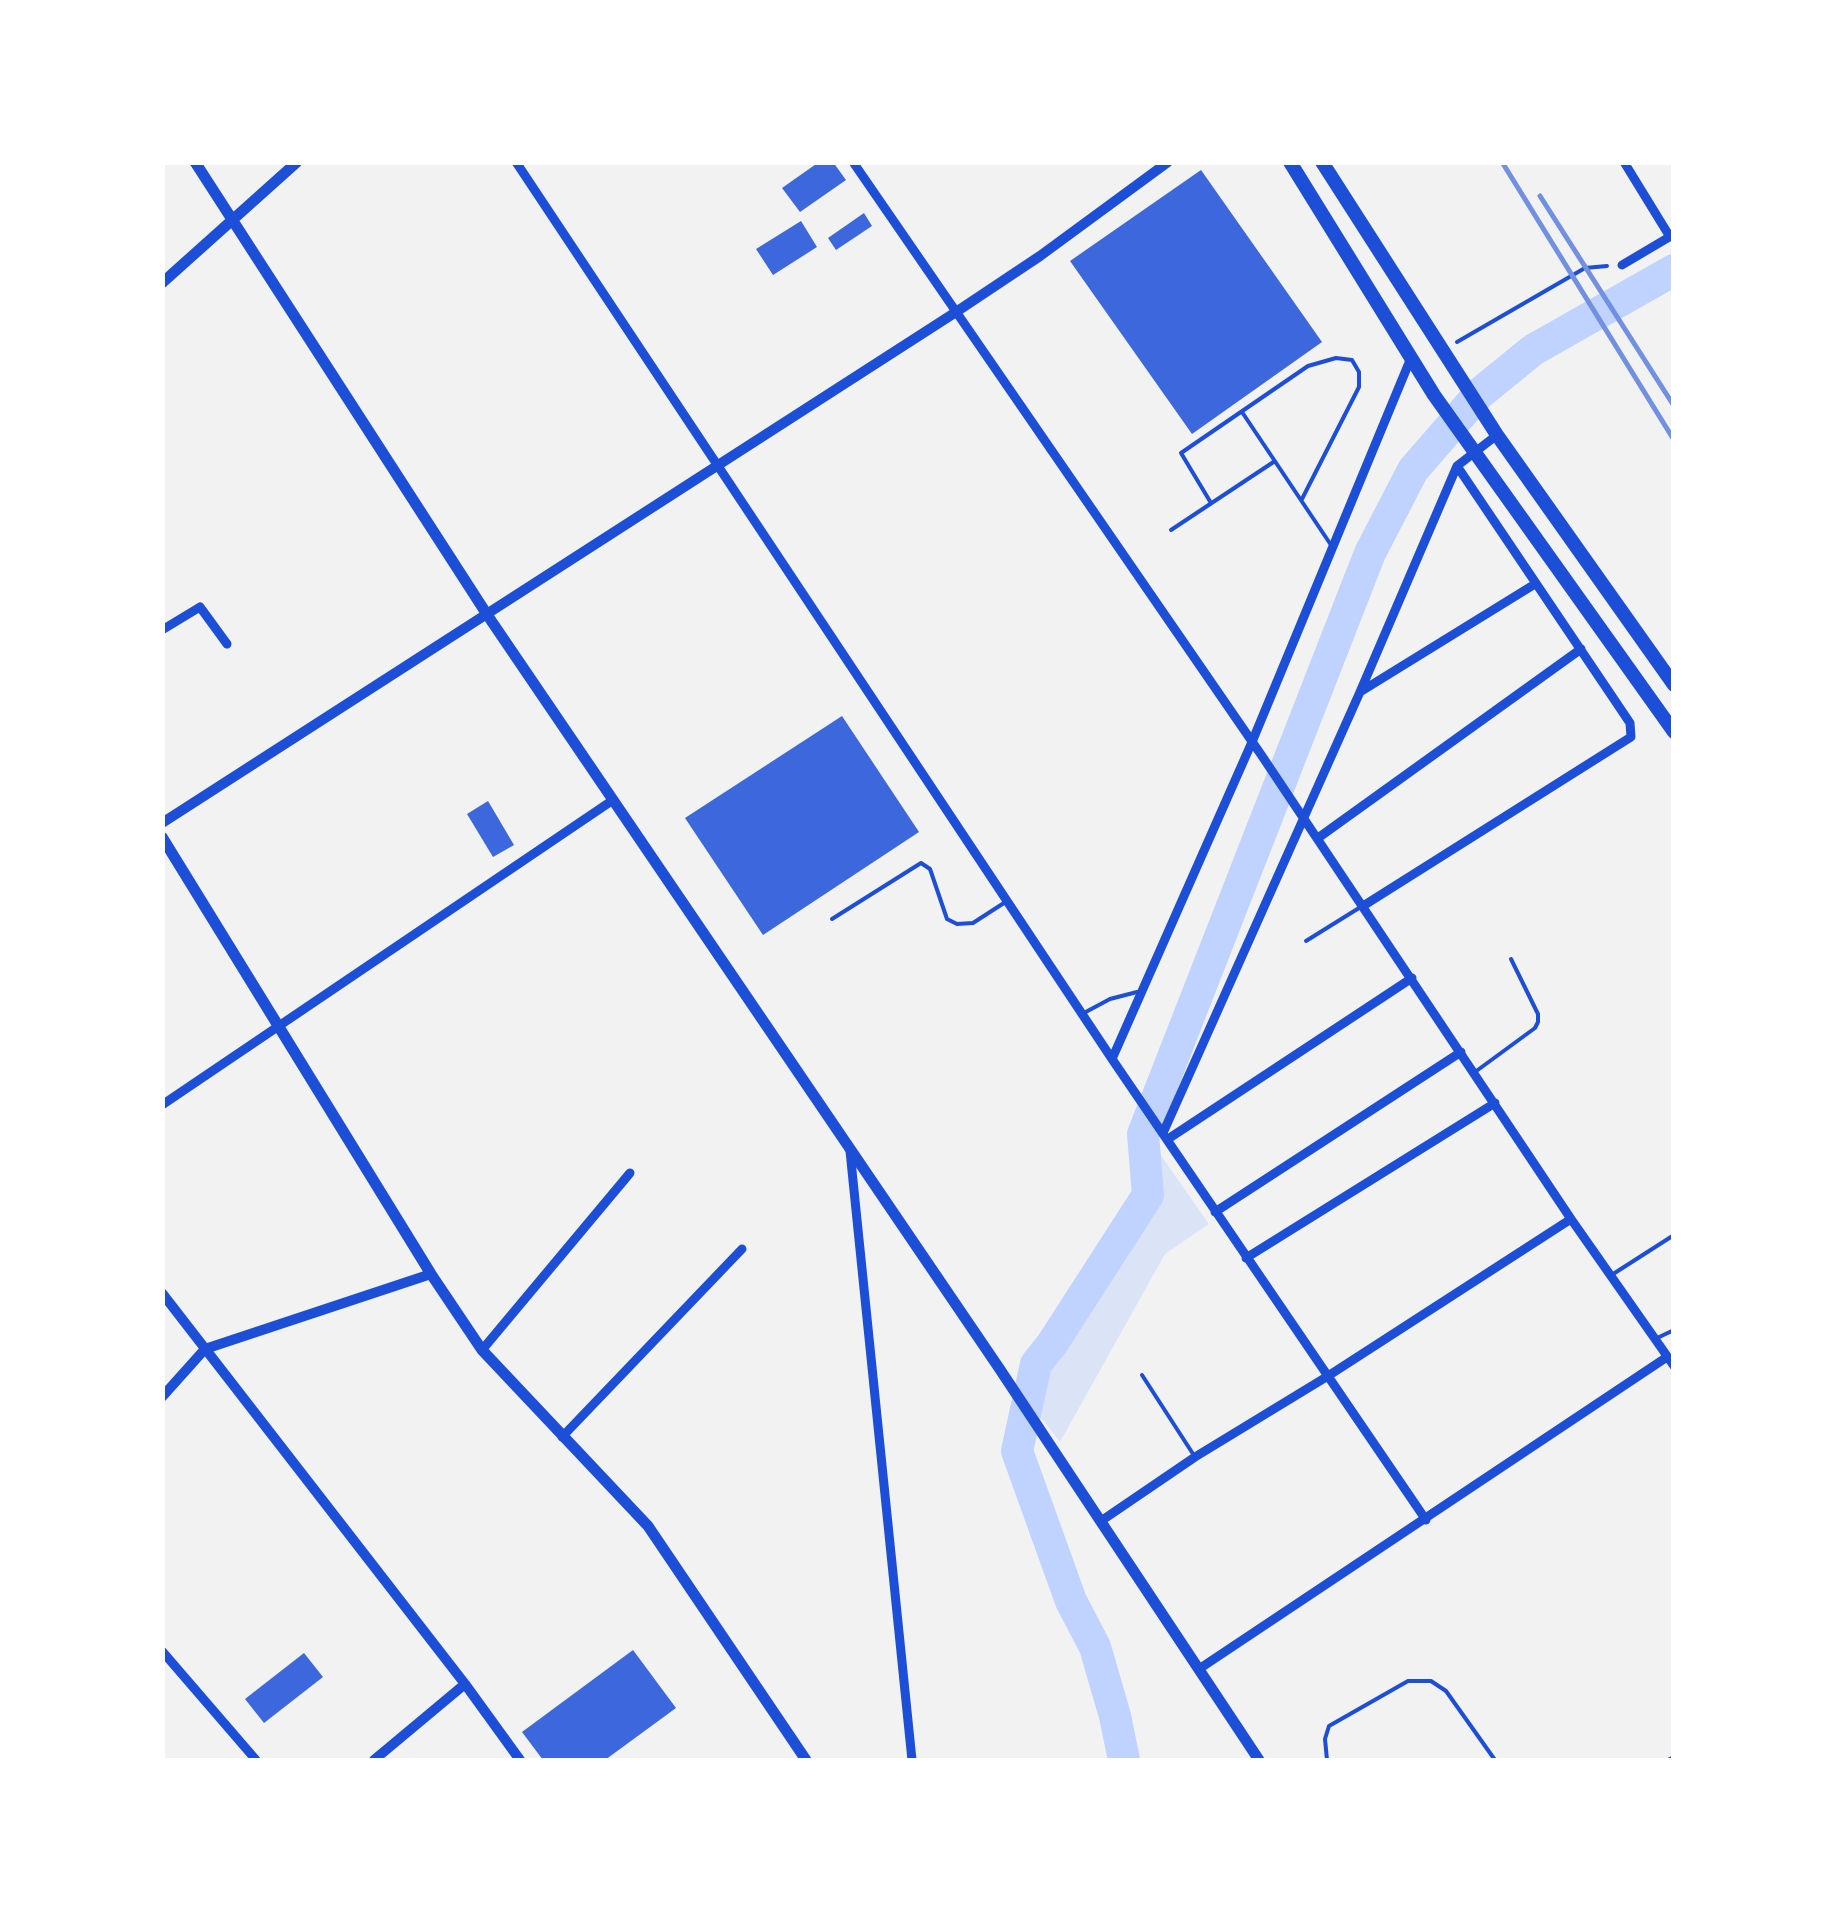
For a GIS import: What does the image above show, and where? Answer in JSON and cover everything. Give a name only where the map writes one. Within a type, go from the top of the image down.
[{"type":"main road","points":[[195,162],[488,616],[999,1368],[1259,1760]]},
{"type":"main road","points":[[162,283],[297,162]]},
{"type":"main road","points":[[1290,162],[1434,395],[1674,732]]},
{"type":"main road","points":[[1322,162],[1498,435],[1674,685]]},
{"type":"main road","points":[[162,837],[431,1274],[482,1350],[648,1526],[806,1760]]},
{"type":"street","points":[[516,162],[1112,1059],[1426,1520]]},
{"type":"street","points":[[853,162],[1318,838],[1571,1219],[1671,1359],[1199,1668]]},
{"type":"street","points":[[162,823],[956,312],[1168,162]]},
{"type":"street","points":[[1622,265],[1672,235],[1624,162]]},
{"type":"street","points":[[1112,1059],[1252,742],[1412,356]]},
{"type":"street","points":[[1166,1136],[1458,466],[1473,450],[1498,435]]},
{"type":"street","points":[[1363,906],[1631,737],[1630,722],[1458,466]]},
{"type":"street","points":[[1360,692],[1536,584]]},
{"type":"street","points":[[162,630],[200,607],[227,644]]},
{"type":"street","points":[[1318,838],[1581,649]]},
{"type":"street","points":[[162,1105],[614,800]]},
{"type":"street","points":[[1166,1136],[1412,978]]},
{"type":"street","points":[[1215,1212],[1461,1052]]},
{"type":"street","points":[[1246,1258],[1495,1102]]},
{"type":"street","points":[[849,1146],[912,1760]]},
{"type":"street","points":[[482,1350],[630,1173]]},
{"type":"street","points":[[1101,1521],[1195,1457],[1571,1219]]},
{"type":"street","points":[[562,1437],[742,1249]]},
{"type":"street","points":[[162,1398],[205,1349],[431,1274]]},
{"type":"street","points":[[162,1293],[520,1760]]},
{"type":"street","points":[[162,1651],[256,1760]]},
{"type":"street","points":[[374,1760],[465,1684]]},
{"type":"lane","points":[[1211,503],[1181,453],[1308,366],[1336,358],[1352,360],[1359,372],[1359,387],[1302,499]]},
{"type":"lane","points":[[1242,412],[1332,547]]},
{"type":"lane","points":[[1171,530],[1274,461]]},
{"type":"lane","points":[[832,918],[920,863],[930,870],[947,919],[957,924],[973,923],[1007,901]]},
{"type":"lane","points":[[1306,941],[1363,906]]},
{"type":"lane","points":[[1475,1072],[1538,1022],[1538,1014],[1511,959]]},
{"type":"lane","points":[[1082,1014],[1110,999],[1142,991]]},
{"type":"lane","points":[[1610,1276],[1674,1235]]},
{"type":"lane","points":[[1655,1340],[1674,1330]]},
{"type":"lane","points":[[1142,1374],[1195,1457]]},
{"type":"lane","points":[[1328,1760],[1325,1739],[1329,1726],[1408,1680],[1431,1680],[1446,1691],[1495,1760]]},
{"type":"path","points":[[1444,349],[1585,268],[1622,265]]},
{"type":"shaded area","points":[[1151,1141],[1209,1224],[1165,1254],[1060,1442],[1036,1411],[1056,1356],[1126,1251],[1158,1191]]},
{"type":"building","points":[[819,162],[833,162],[846,180],[800,212],[782,188]]},
{"type":"building","points":[[1201,170],[1322,342],[1192,434],[1070,261]]},
{"type":"building","points":[[864,213],[872,226],[836,250],[828,238]]},
{"type":"building","points":[[801,221],[817,247],[773,275],[756,249]]},
{"type":"building","points":[[842,716],[919,832],[763,935],[685,818]]},
{"type":"building","points":[[488,801],[514,845],[493,857],[467,814]]},
{"type":"building","points":[[633,1650],[676,1708],[605,1760],[543,1760],[522,1732]]},
{"type":"building","points":[[304,1653],[323,1677],[264,1723],[245,1699]]},
{"type":"waterway","points":[[1124,1760],[1095,1647],[1071,1601],[1017,1451],[1036,1364],[1148,1195],[1143,1134],[1370,553],[1413,470],[1479,394],[1533,350],[1674,270]]},
{"type":"railway","points":[[1502,162],[1674,440]]},
{"type":"railway","points":[[1540,196],[1674,406]]}]
